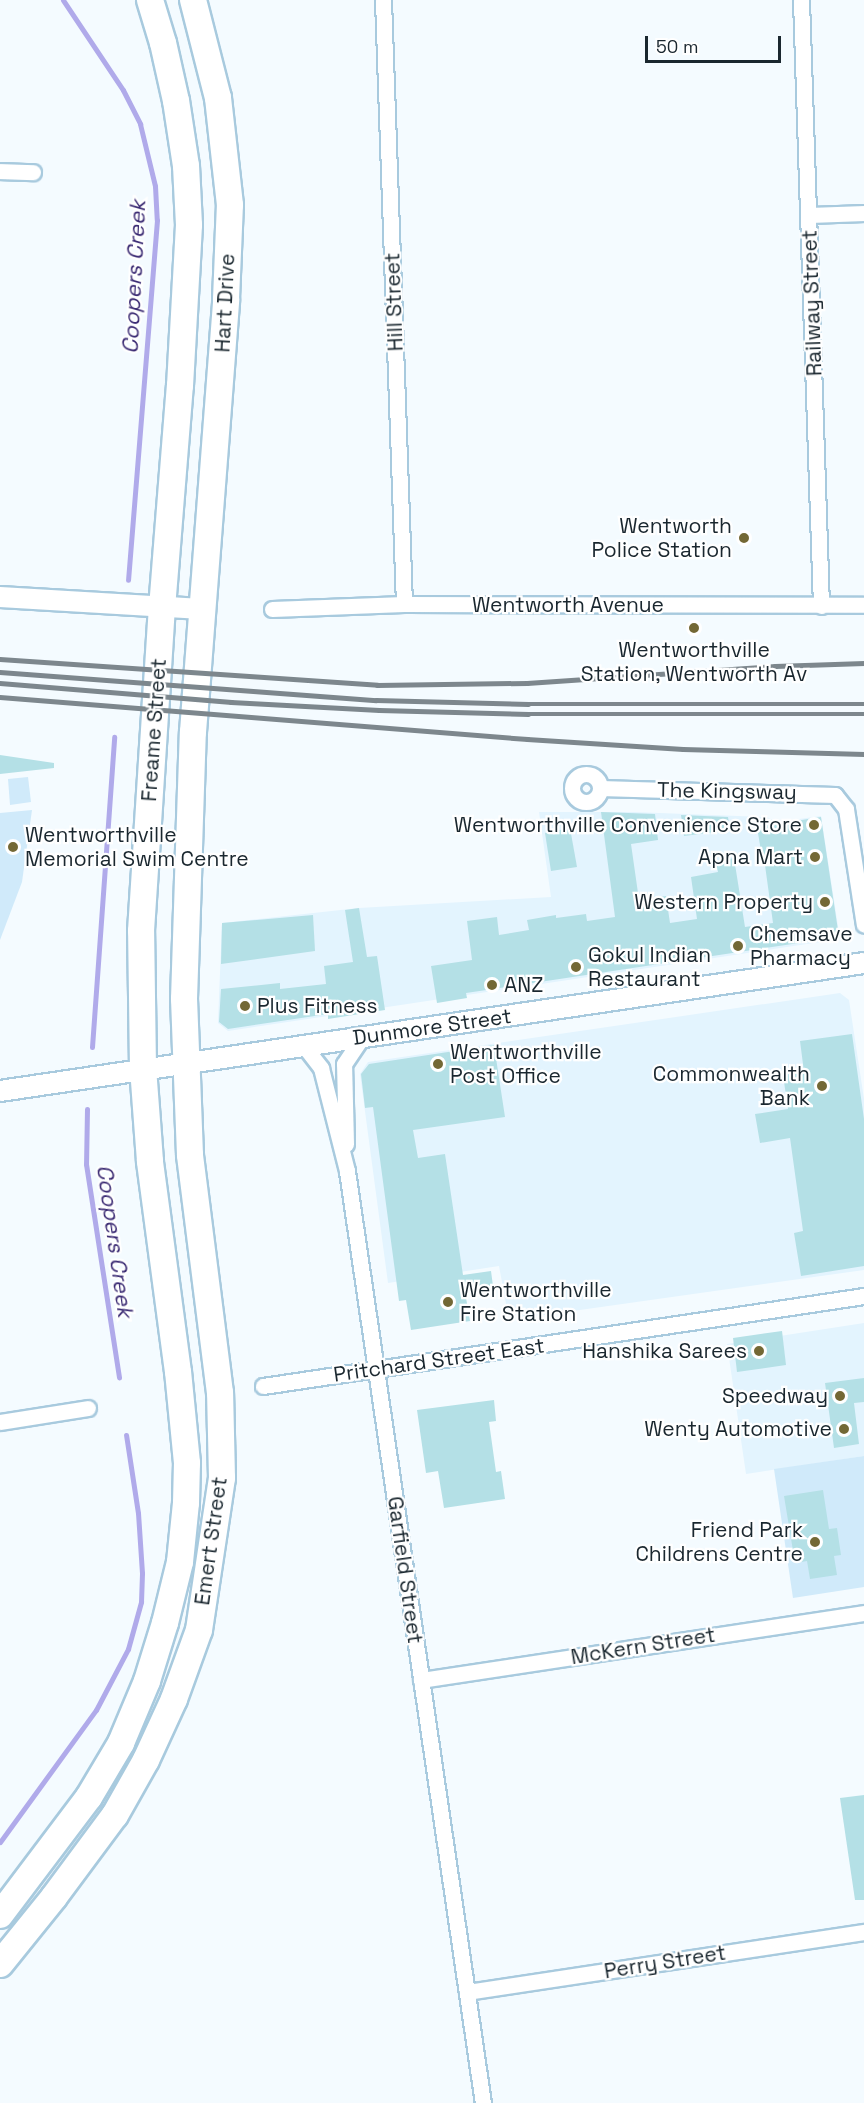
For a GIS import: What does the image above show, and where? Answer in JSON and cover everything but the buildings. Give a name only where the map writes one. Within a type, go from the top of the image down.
[{"type":"highway","name":"Hart Drive","points":[[150,0],[164,43],[176,101],[186,166],[189,225],[180,386],[162,608]]},
{"type":"highway","name":"Hart Drive","points":[[193,0],[218,98],[230,204],[226,299],[202,609]]},
{"type":"highway","name":"Freame Street","points":[[143,1068],[142,920],[162,608]]},
{"type":"highway","name":"Freame Street","points":[[186,1063],[184,999],[190,802],[202,609]]},
{"type":"highway","name":"Emert Street","points":[[0,1964],[54,1897],[115,1815],[146,1760],[169,1709],[199,1630],[222,1478],[220,1394],[190,1155],[186,1063]]},
{"type":"highway","name":"Emert Street","points":[[0,1915],[89,1797],[121,1743],[147,1681],[165,1623],[180,1562],[187,1463],[178,1372],[150,1161],[143,1068]]},
{"type":"street","name":"Hill Street","points":[[383,0],[404,604]]},
{"type":"street","name":"Railway Street","points":[[801,0],[810,215],[821,606]]},
{"type":"street","points":[[0,171],[33,172]]},
{"type":"street","points":[[810,215],[864,213]]},
{"type":"street","points":[[0,597],[202,609]]},
{"type":"street","name":"Wentworth Avenue","points":[[272,609],[404,604],[864,605]]},
{"type":"street","name":"The Kingsway","points":[[600,788],[829,794],[839,798],[846,809],[864,924]]},
{"type":"street","name":"Dunmore Street","points":[[0,1091],[864,963]]},
{"type":"street","points":[[347,1171],[344,1064],[352,1049],[363,1036]]},
{"type":"street","name":"Garfield Street","points":[[304,1046],[321,1068],[347,1171],[483,2103]]},
{"type":"street","name":"Pritchard Street East","points":[[262,1386],[864,1296]]},
{"type":"street","points":[[0,1422],[88,1408]]},
{"type":"street","name":"McKern Street","points":[[422,1680],[864,1613]]},
{"type":"street","name":"Perry Street","points":[[467,1992],[864,1932]]},
{"type":"shaded area","points":[[28,777],[31,802],[10,805],[8,779]]},
{"type":"shaded area","name":"Wentworthville Memorial Swim Centre","points":[[32,810],[22,882],[0,940],[0,813]]},
{"type":"shaded area","points":[[539,812],[633,812],[767,817],[777,822],[821,816],[840,939],[228,1031],[218,1023],[222,923],[359,908],[551,897]]},
{"type":"shaded area","points":[[840,993],[849,1000],[864,1099],[864,1270],[509,1320],[499,1266],[388,1283],[360,1074],[368,1062]]},
{"type":"shaded area","points":[[864,1323],[864,1456],[746,1474],[727,1344]]},
{"type":"shaded area","points":[[864,1456],[864,1587],[793,1598],[774,1469]]},
{"type":"waterway","name":"Coopers Creek","points":[[63,0],[123,90],[140,124],[155,186],[157,220],[128,580]]},
{"type":"waterway","name":"Coopers Creek","points":[[92,1047],[114,737]]},
{"type":"waterway","name":"Coopers Creek","points":[[87,1109],[86,1164],[119,1377]]},
{"type":"waterway","name":"Coopers Creek","points":[[0,1842],[96,1710],[128,1649],[141,1602],[142,1573],[138,1513],[126,1435]]},
{"type":"railway","points":[[0,659],[377,685],[527,683],[775,666],[864,663]]},
{"type":"railway","points":[[0,672],[376,700],[528,704],[864,704]]},
{"type":"railway","points":[[0,683],[231,702],[379,710],[528,714],[864,714]]},
{"type":"railway","points":[[0,697],[527,739],[683,749],[864,754]]},
{"type":"place","name":"Wentworth Police Station","points":[[744,538]]},
{"type":"place","name":"Wentworthville Station, Wentworth Av","points":[[694,628]]},
{"type":"place","name":"Wentworthville Convenience Store","points":[[814,825]]},
{"type":"place","name":"Wentworthville Memorial Swim Centre","points":[[13,847]]},
{"type":"place","name":"Apna Mart","points":[[815,857]]},
{"type":"place","name":"Western Property","points":[[825,902]]},
{"type":"place","name":"Chemsave Pharmacy","points":[[738,946]]},
{"type":"place","name":"Gokul Indian Restaurant","points":[[576,967]]},
{"type":"place","name":"ANZ","points":[[492,985]]},
{"type":"place","name":"Plus Fitness","points":[[245,1006]]},
{"type":"place","name":"Wentworthville Post Office","points":[[438,1064]]},
{"type":"place","name":"Commonwealth Bank","points":[[822,1086]]},
{"type":"place","name":"Wentworthville Fire Station","points":[[448,1302]]},
{"type":"place","name":"Hanshika Sarees","points":[[759,1351]]},
{"type":"place","name":"Speedway","points":[[840,1396]]},
{"type":"place","name":"Wenty Automotive","points":[[844,1429]]},
{"type":"place","name":"Friend Park Childrens Centre","points":[[815,1542]]}]
